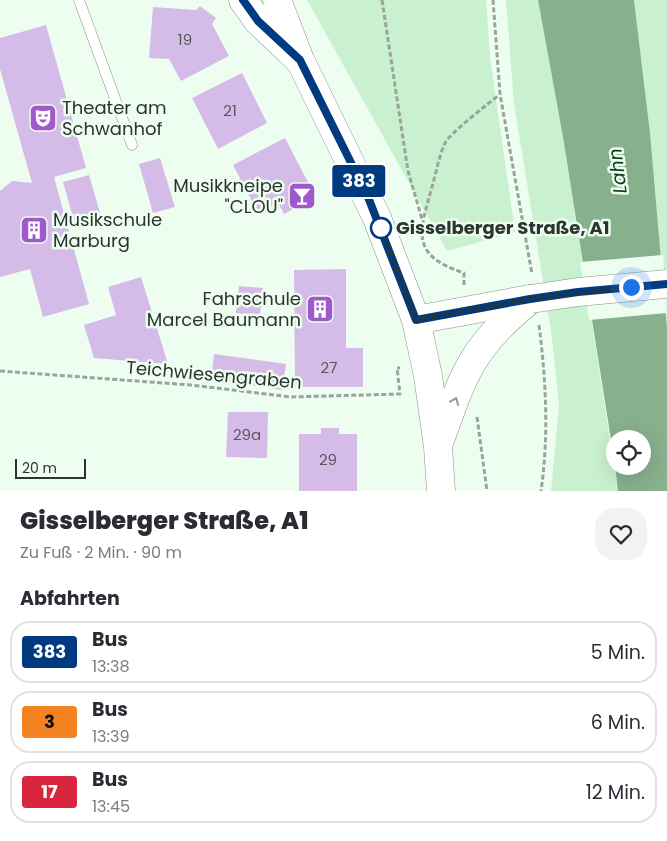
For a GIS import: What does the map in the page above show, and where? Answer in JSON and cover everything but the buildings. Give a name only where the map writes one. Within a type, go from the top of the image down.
[{"type":"main road","points":[[243,0],[258,21],[300,60]]},
{"type":"main road","points":[[277,0],[300,60],[368,197],[416,320],[428,376],[438,447],[441,491]]},
{"type":"main road","points":[[416,320],[578,292],[667,284]]},
{"type":"main road","points":[[438,447],[459,391],[473,361],[498,328],[530,299]]},
{"type":"lane","points":[[79,0],[132,145]]},
{"type":"path","points":[[382,0],[408,172],[422,219]]},
{"type":"path","points":[[464,273],[446,267],[430,256],[422,238],[422,219],[445,141],[500,94],[493,0]]},
{"type":"path","name":"Teichwiesengraben","points":[[0,371],[191,385],[291,397],[400,394],[397,368]]},
{"type":"path","points":[[476,408],[487,491]]},
{"type":"shaded area","points":[[307,0],[486,0],[490,57],[515,232],[447,251]]},
{"type":"shaded area","points":[[506,0],[538,0],[563,137],[609,430],[606,430],[606,475],[616,475],[618,491],[551,491],[559,405],[551,330],[514,104]]},
{"type":"shaded area","points":[[634,0],[667,0],[667,328],[650,133]]},
{"type":"water","name":"Lahn","points":[[538,0],[634,0],[650,133],[667,328],[667,491],[618,491],[616,475],[651,475],[651,430],[609,430],[563,137]]},
{"type":"pier","points":[[663,255],[667,313],[589,320],[580,262]]},
{"type":"bus line","name":"383","points":[[243,0],[258,21],[300,60],[368,197],[416,320],[578,292],[667,284]]},
{"type":"place","name":"Theater am Schwanhof","points":[[43,118]]},
{"type":"place","name":"Musikkneipe \"CLOU\"","points":[[302,196]]},
{"type":"place","name":"Gisselberger Straße, A1","points":[[381,228]]},
{"type":"place","name":"Musikschule Marburg","points":[[34,230]]},
{"type":"place","name":"Fahrschule Marcel Baumann","points":[[320,309]]},
{"type":"route","points":[[381,228],[416,320],[530,299],[631,287]]}]
